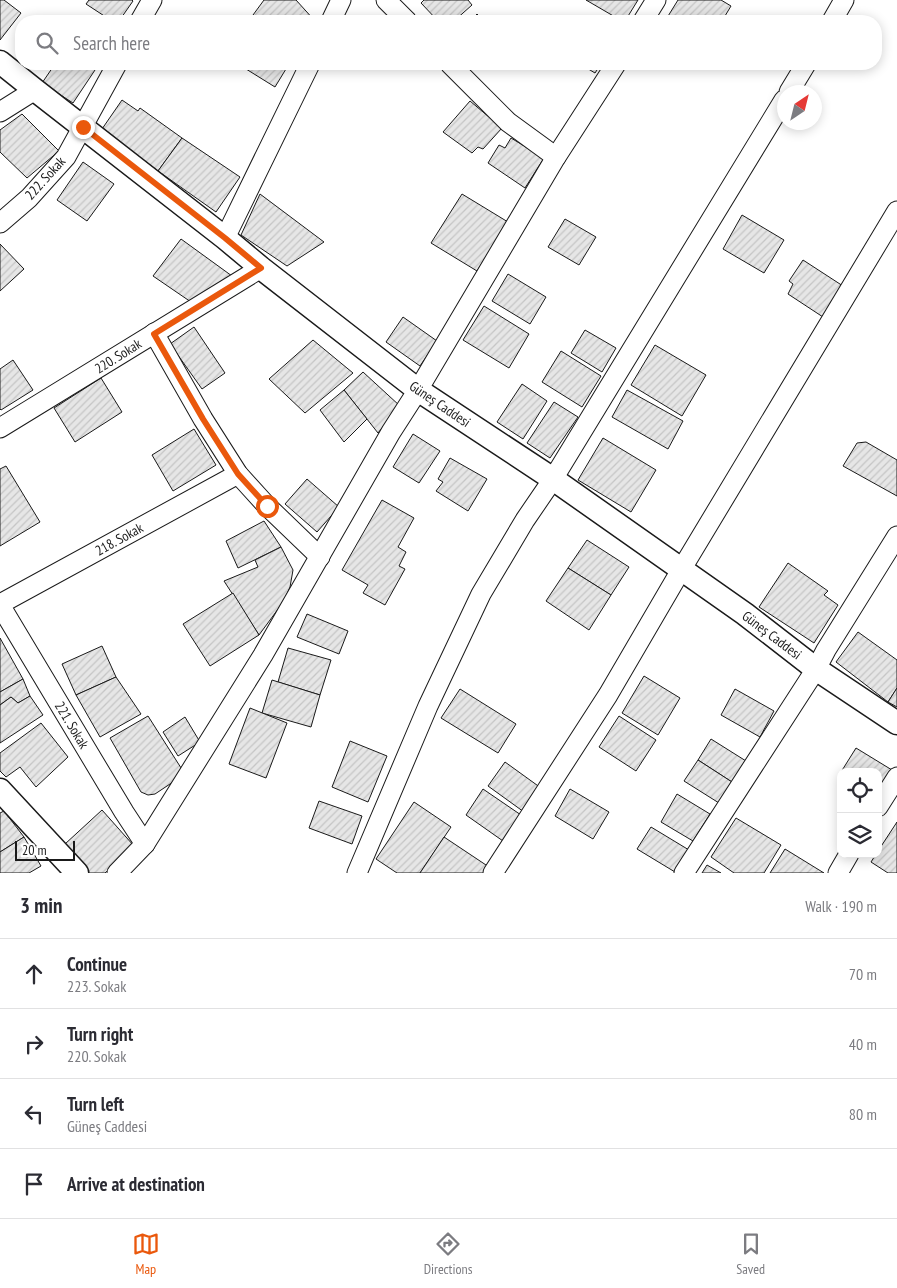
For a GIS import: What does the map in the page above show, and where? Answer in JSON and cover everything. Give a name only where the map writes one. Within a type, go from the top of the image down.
[{"type":"street","points":[[143,15],[152,0]]},
{"type":"street","points":[[334,15],[342,0]]},
{"type":"street","points":[[386,0],[401,15]]},
{"type":"street","points":[[647,15],[656,0]]},
{"type":"street","points":[[835,15],[844,0]]},
{"type":"street","name":"Güneş Caddesi","points":[[0,62],[418,390],[553,479],[745,614],[816,669],[897,723]]},
{"type":"street","name":"222. Sokak","points":[[0,223],[29,198],[66,157],[114,70]]},
{"type":"street","points":[[225,238],[307,70]]},
{"type":"street","points":[[456,70],[508,122],[556,157]]},
{"type":"street","points":[[116,873],[145,844],[263,655],[391,432],[418,390],[556,157],[612,70]]},
{"type":"street","points":[[793,85],[802,70]]},
{"type":"street","points":[[0,112],[35,90]]},
{"type":"street","points":[[362,871],[428,706],[481,594],[777,111]]},
{"type":"street","points":[[493,873],[608,695],[681,570],[897,212]]},
{"type":"street","name":"220. Sokak","points":[[0,428],[261,268]]},
{"type":"street","points":[[154,334],[203,419],[238,474],[267,506],[320,557]]},
{"type":"street","name":"218. Sokak","points":[[0,605],[238,474]]},
{"type":"street","points":[[684,873],[816,669],[897,536]]},
{"type":"street","name":"221. Sokak","points":[[0,605],[145,844]]},
{"type":"street","points":[[882,801],[897,777]]},
{"type":"street","points":[[0,790],[77,873]]},
{"type":"street","points":[[838,873],[847,858]]},
{"type":"building","points":[[0,0],[4,0],[21,13],[15,15],[15,21],[0,40]]},
{"type":"building","points":[[89,0],[133,1],[123,15],[103,15],[86,4]]},
{"type":"building","points":[[264,0],[296,0],[310,15],[253,15]]},
{"type":"building","points":[[424,0],[468,0],[472,5],[461,15],[432,15],[421,3]]},
{"type":"building","points":[[586,0],[638,0],[629,15],[612,15]]},
{"type":"building","points":[[678,0],[721,0],[731,6],[726,15],[669,15]]},
{"type":"building","points":[[51,70],[95,70],[73,103],[42,83]]},
{"type":"building","points":[[248,70],[285,70],[275,87]]},
{"type":"building","points":[[122,100],[138,111],[140,108],[182,138],[158,171],[102,129]]},
{"type":"building","points":[[470,101],[502,128],[483,149],[478,147],[472,153],[443,132]]},
{"type":"building","points":[[22,114],[59,151],[27,178],[0,152],[0,130]]},
{"type":"building","points":[[182,138],[240,177],[216,212],[158,171]]},
{"type":"building","points":[[511,138],[544,158],[525,188],[488,163],[499,145],[505,148]]},
{"type":"building","points":[[83,162],[114,184],[87,221],[57,200]]},
{"type":"building","points":[[260,194],[324,242],[287,266],[241,235]]},
{"type":"building","points":[[462,194],[508,222],[477,271],[431,243]]},
{"type":"building","points":[[742,215],[784,240],[764,273],[723,249]]},
{"type":"building","points":[[565,219],[596,237],[579,265],[548,247]]},
{"type":"building","points":[[181,239],[232,276],[191,302],[153,276]]},
{"type":"building","points":[[0,244],[24,269],[0,291]]},
{"type":"building","points":[[803,260],[843,286],[823,317],[788,294],[793,284],[789,281]]},
{"type":"building","points":[[508,274],[546,297],[530,324],[492,301]]},
{"type":"building","points":[[484,306],[529,334],[509,368],[463,340]]},
{"type":"building","points":[[403,317],[437,341],[420,366],[386,342]]},
{"type":"building","points":[[194,327],[225,373],[202,389],[170,344]]},
{"type":"building","points":[[585,330],[616,348],[602,372],[571,353]]},
{"type":"building","points":[[313,340],[353,373],[305,413],[269,379]]},
{"type":"building","points":[[655,345],[706,375],[682,416],[631,385]]},
{"type":"building","points":[[561,351],[601,376],[582,407],[542,382]]},
{"type":"building","points":[[13,360],[33,390],[1,410],[0,369]]},
{"type":"building","points":[[363,372],[400,406],[378,433],[344,390]]},
{"type":"building","points":[[101,378],[122,412],[75,442],[54,408]]},
{"type":"building","points":[[522,384],[547,401],[523,439],[497,422]]},
{"type":"building","points":[[344,390],[367,419],[344,442],[320,410]]},
{"type":"building","points":[[627,390],[683,421],[668,449],[612,417]]},
{"type":"building","points":[[554,402],[578,417],[550,458],[527,443]]},
{"type":"building","points":[[194,429],[216,465],[173,491],[152,455]]},
{"type":"building","points":[[413,434],[440,451],[419,483],[393,467]]},
{"type":"building","points":[[603,438],[656,470],[631,512],[578,480]]},
{"type":"building","points":[[866,442],[897,460],[897,496],[843,466],[857,443]]},
{"type":"building","points":[[450,458],[487,479],[468,511],[436,491],[443,482],[438,479]]},
{"type":"building","points":[[6,466],[40,522],[0,546],[0,469]]},
{"type":"building","points":[[307,479],[339,507],[317,532],[285,504]]},
{"type":"building","points":[[382,500],[414,518],[398,547],[406,552],[399,566],[405,569],[385,605],[363,593],[368,585],[342,570]]},
{"type":"building","points":[[264,521],[281,547],[238,568],[226,541]]},
{"type":"building","points":[[587,540],[629,567],[611,595],[568,568]]},
{"type":"building","points":[[281,547],[293,570],[290,587],[284,601],[259,635],[224,581],[258,567],[255,560]]},
{"type":"building","points":[[788,563],[828,591],[824,595],[838,605],[814,643],[759,607]]},
{"type":"building","points":[[568,568],[611,595],[589,630],[546,601]]},
{"type":"building","points":[[233,593],[259,635],[210,666],[183,624]]},
{"type":"building","points":[[307,614],[348,631],[339,654],[297,637]]},
{"type":"building","points":[[858,632],[897,660],[897,688],[888,702],[836,662]]},
{"type":"building","points":[[0,638],[23,679],[0,692]]},
{"type":"building","points":[[102,646],[116,677],[76,695],[62,664]]},
{"type":"building","points":[[288,648],[331,660],[320,695],[278,682]]},
{"type":"building","points":[[644,676],[680,698],[658,735],[622,713]]},
{"type":"building","points":[[116,677],[141,714],[100,737],[76,695]]},
{"type":"building","points":[[23,679],[30,696],[18,703],[11,697],[0,705],[0,692]]},
{"type":"building","points":[[272,680],[320,695],[311,727],[262,713]]},
{"type":"building","points":[[897,688],[897,707],[888,702]]},
{"type":"building","points":[[460,689],[516,724],[498,753],[441,718]]},
{"type":"building","points":[[735,689],[774,711],[760,737],[721,715]]},
{"type":"building","points":[[30,696],[43,715],[0,743],[0,705],[11,697],[18,703]]},
{"type":"building","points":[[250,708],[287,723],[266,778],[229,764]]},
{"type":"building","points":[[148,716],[183,771],[176,780],[155,794],[148,795],[141,792],[110,738]]},
{"type":"building","points":[[619,716],[656,740],[636,771],[599,747]]},
{"type":"building","points":[[185,717],[200,742],[178,756],[163,732]]},
{"type":"building","points":[[41,723],[68,757],[36,787],[20,767],[6,777],[0,771],[0,753]]},
{"type":"building","points":[[711,739],[746,761],[732,782],[698,760]]},
{"type":"building","points":[[350,741],[387,756],[368,802],[332,787]]},
{"type":"building","points":[[856,748],[892,770],[882,787],[882,768],[844,768]]},
{"type":"building","points":[[698,760],[732,782],[719,803],[684,781]]},
{"type":"building","points":[[505,762],[541,788],[524,812],[488,786]]},
{"type":"building","points":[[483,789],[521,815],[503,841],[466,815]]},
{"type":"building","points":[[570,789],[609,812],[593,839],[555,816]]},
{"type":"building","points":[[677,794],[710,814],[693,841],[661,822]]},
{"type":"building","points":[[319,801],[362,816],[352,844],[309,828]]},
{"type":"building","points":[[414,802],[451,827],[420,873],[397,873],[376,859]]},
{"type":"building","points":[[102,810],[134,846],[105,873],[88,873],[65,844]]},
{"type":"building","points":[[4,811],[24,837],[0,852],[0,813]]},
{"type":"building","points":[[736,818],[781,845],[764,873],[734,873],[711,857]]},
{"type":"building","points":[[897,822],[897,873],[888,873],[871,862],[874,858],[882,858],[882,845]]},
{"type":"building","points":[[651,827],[689,850],[675,872],[637,849]]},
{"type":"building","points":[[24,837],[41,866],[29,873],[0,873],[0,852]]},
{"type":"building","points":[[444,837],[489,867],[485,873],[420,873]]},
{"type":"building","points":[[785,849],[824,873],[770,873]]},
{"type":"building","points":[[707,865],[721,873],[702,873]]},
{"type":"route","points":[[83,127],[261,268],[154,334],[203,419],[238,474],[267,506]]}]
